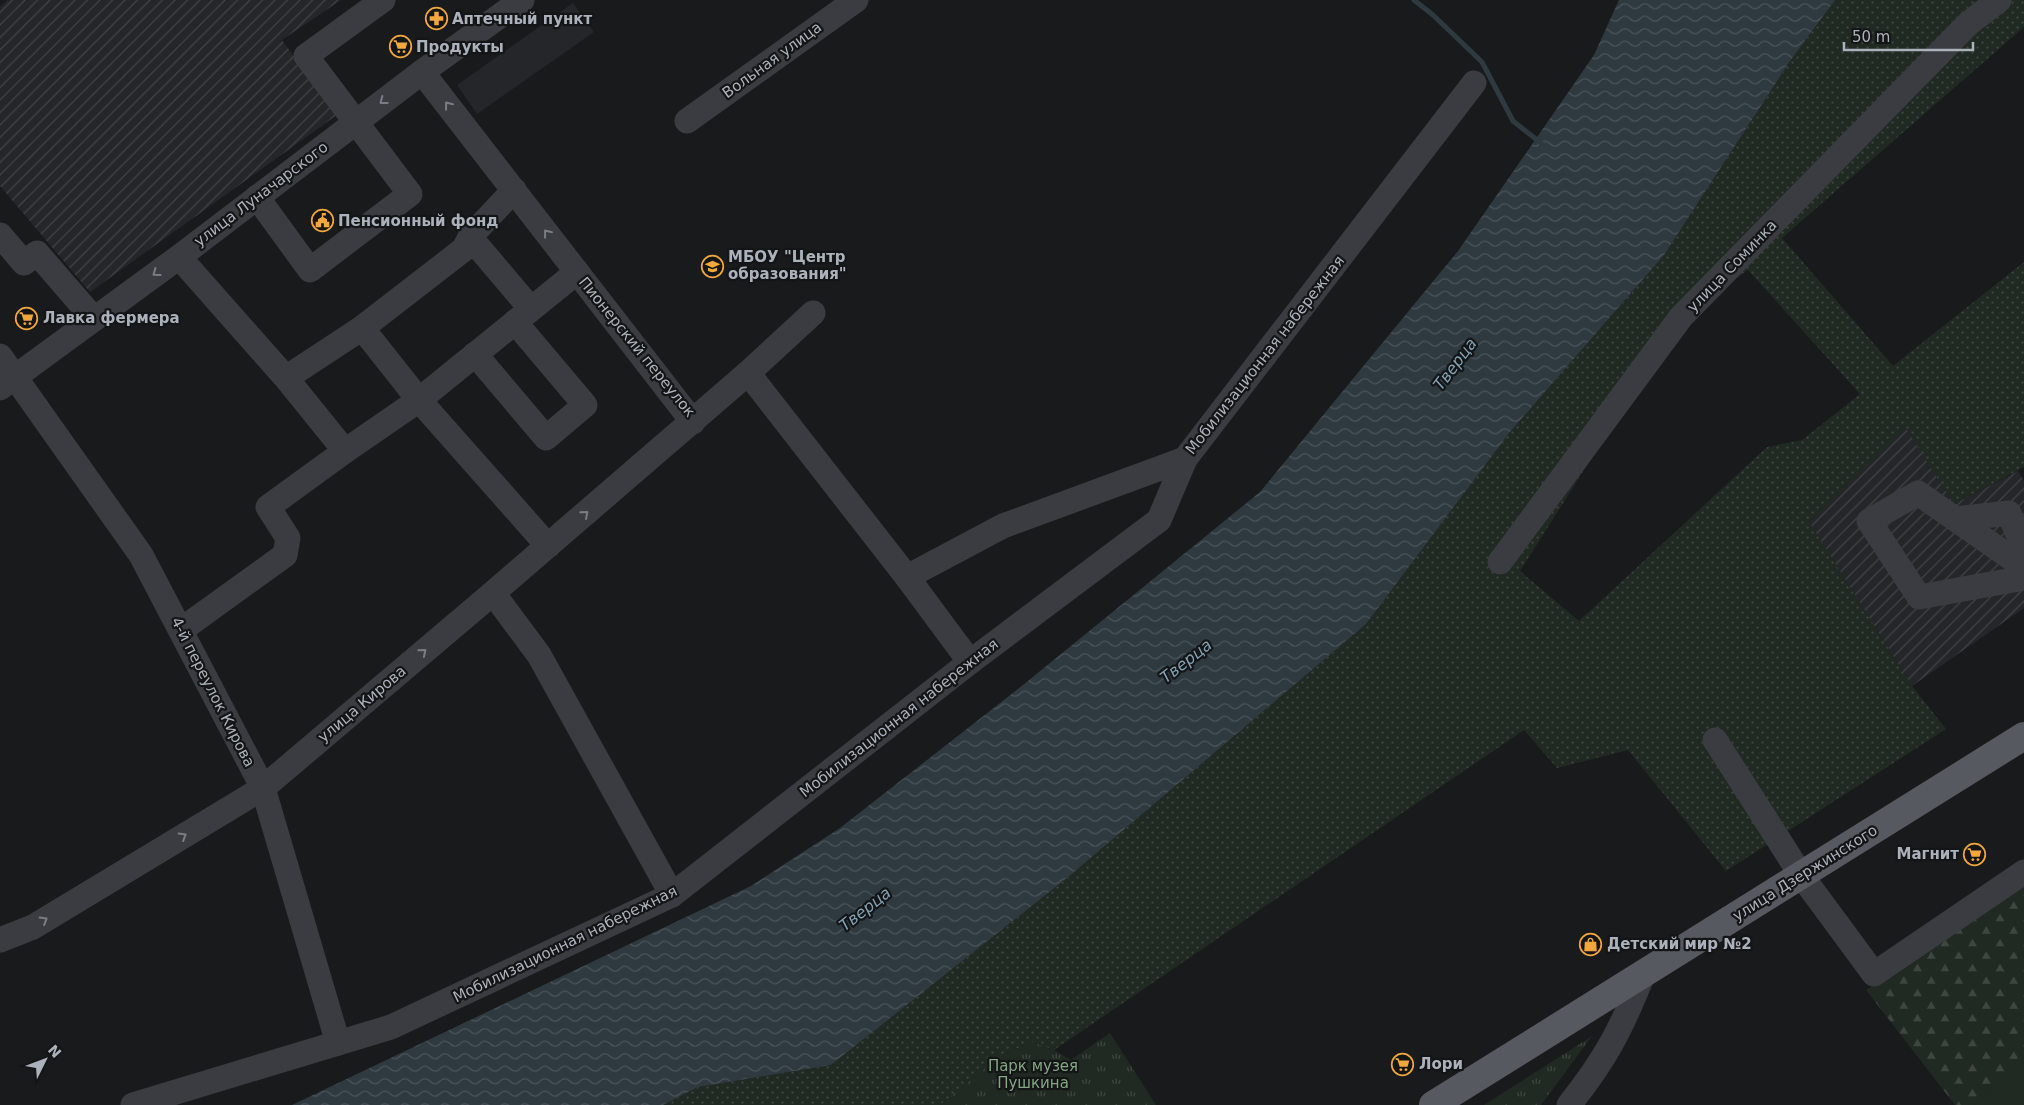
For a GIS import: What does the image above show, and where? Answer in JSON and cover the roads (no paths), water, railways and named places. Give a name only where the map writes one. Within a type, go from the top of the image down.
[{"type":"main road","name":"улица Дзержинского","points":[[1433,1105],[2024,736]]},
{"type":"street","points":[[257,197],[310,270],[410,194],[306,56],[383,0]]},
{"type":"street","name":"улица Луначарского","points":[[8,382],[179,257],[422,72],[522,0]]},
{"type":"street","name":"Вольная улица","points":[[687,121],[856,0]]},
{"type":"street","name":"улица Соминка","points":[[1500,562],[1682,317],[1969,23],[1999,0]]},
{"type":"street","name":"Пионерский переулок","points":[[422,72],[693,422],[813,313]]},
{"type":"street","name":"Мобилизационная набережная","points":[[133,1105],[391,1028],[672,895],[970,662],[1159,520],[1185,459],[1474,84]]},
{"type":"street","points":[[286,378],[362,328],[464,249],[470,237],[514,190]]},
{"type":"street","points":[[0,235],[24,263],[37,253],[94,319]]},
{"type":"street","points":[[470,237],[585,405],[546,438],[475,354]]},
{"type":"street","points":[[179,257],[286,378],[345,451]]},
{"type":"street","points":[[181,630],[284,555],[288,538],[268,507],[419,400],[577,272]]},
{"type":"street","points":[[362,328],[419,400],[548,546]]},
{"type":"street","name":"4-й переулок Кирова","points":[[0,356],[8,382],[142,555],[262,788],[338,1043]]},
{"type":"street","points":[[748,373],[907,577],[970,662]]},
{"type":"street","name":"улица Кирова","points":[[0,940],[32,928],[262,788],[493,594],[693,422]]},
{"type":"street","points":[[907,577],[1003,526],[1185,459]]},
{"type":"street","points":[[2024,567],[1918,493],[1869,521],[1919,597],[2024,578]]},
{"type":"street","points":[[1955,519],[2009,513],[2024,548]]},
{"type":"street","points":[[493,594],[539,655],[672,895]]},
{"type":"street","points":[[1715,740],[1801,875],[1874,974],[2024,872]]},
{"type":"street","points":[[1568,1105],[1602,1062],[1616,1040],[1643,974]]},
{"type":"water","name":"Тверца","points":[[1619,0],[1835,0],[1790,61],[1664,255],[1510,432],[1366,624],[1067,878],[831,1065],[698,1087],[663,1105],[292,1105],[751,886],[840,828],[1023,685],[1260,492],[1458,251],[1594,55]]},
{"type":"waterway","points":[[1414,0],[1433,15],[1482,62],[1513,121],[1541,143]]},
{"type":"place","name":"Аптечный пункт","points":[[436,19]]},
{"type":"place","name":"Продукты","points":[[400,47]]},
{"type":"place","name":"Пенсионный фонд","points":[[322,221]]},
{"type":"place","name":"МБОУ \"Центр образования\"","points":[[712,266]]},
{"type":"place","name":"Лавка фермера","points":[[27,318]]},
{"type":"place","name":"Магнит","points":[[1975,854]]},
{"type":"place","name":"Детский мир №2","points":[[1591,944]]},
{"type":"place","name":"Лори","points":[[1403,1064]]},
{"type":"park label","name":"Парк музея Пушкина","points":[[1033,1074]]}]
